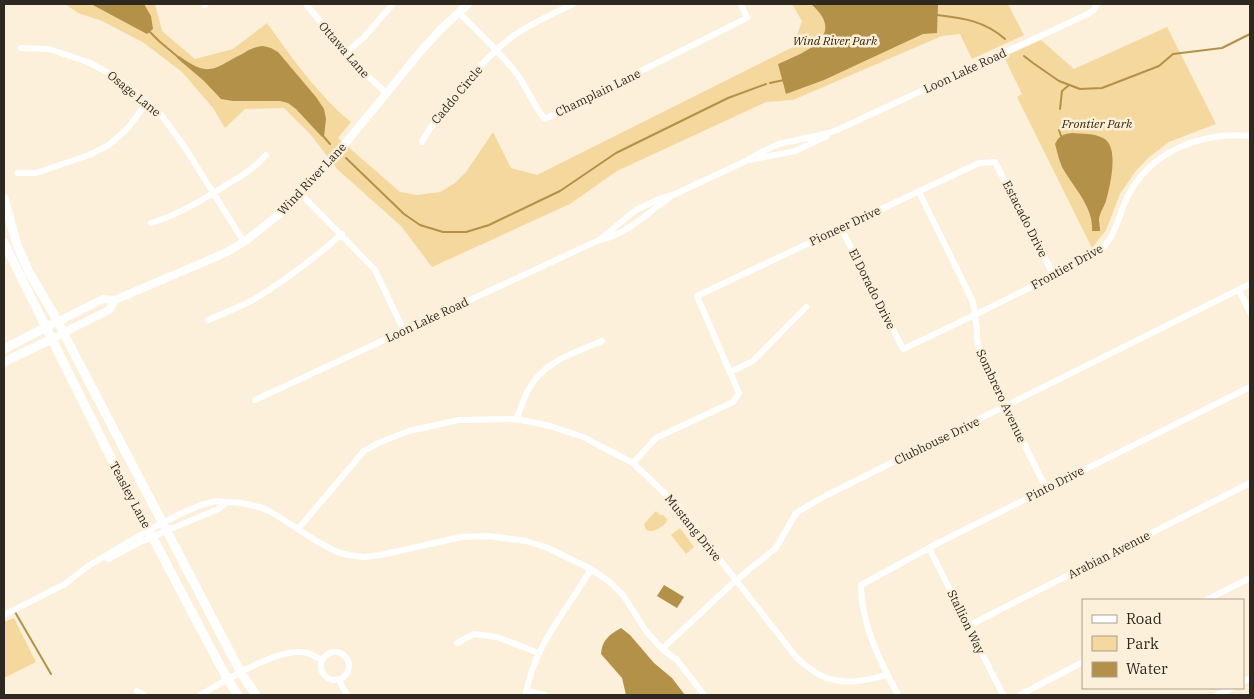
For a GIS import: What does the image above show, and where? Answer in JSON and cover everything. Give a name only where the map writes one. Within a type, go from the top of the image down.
[{"type":"main road","name":"Teasley Lane","points":[[4,198],[17,245],[29,272],[63,333],[241,673],[256,695]]},
{"type":"main road","name":"Teasley Lane","points":[[4,243],[72,384],[228,680],[238,695]]},
{"type":"main road","points":[[4,349],[57,322]]},
{"type":"main road","points":[[4,362],[63,333]]},
{"type":"street","name":"Ottawa Lane","points":[[306,4],[368,78],[386,93]]},
{"type":"street","points":[[346,53],[364,37],[393,4]]},
{"type":"street","name":"Wind River Lane","points":[[57,322],[103,299],[115,300],[206,262],[244,242],[287,208],[301,194],[421,51],[468,4]]},
{"type":"street","name":"Caddo Circle","points":[[422,142],[430,128],[496,51],[512,37],[533,24],[573,4]]},
{"type":"street","name":"Champlain Lane","points":[[458,12],[514,70],[536,108],[545,119],[747,18],[741,4]]},
{"type":"street","name":"Loon Lake Road","points":[[599,240],[636,210],[673,195],[779,144],[829,133],[1088,14],[1094,10],[1097,4]]},
{"type":"street","name":"Osage Lane","points":[[21,48],[49,50],[88,62],[116,77],[147,102],[162,116],[184,146],[244,242]]},
{"type":"street","points":[[18,173],[36,173],[89,155],[109,145],[128,128],[147,102]]},
{"type":"street","name":"Loon Lake Road","points":[[746,160],[795,151],[824,138],[829,133]]},
{"type":"street","name":"Frontier Drive","points":[[902,349],[1054,276],[1097,252],[1109,242],[1127,198],[1137,182],[1156,162],[1170,152],[1192,141],[1217,135],[1250,136]]},
{"type":"street","points":[[151,223],[189,209],[257,166],[266,155]]},
{"type":"street","name":"Estacado Drive","points":[[995,162],[1054,276]]},
{"type":"street","name":"Pioneer Drive","points":[[730,372],[697,296],[979,163],[995,162]]},
{"type":"street","name":"Sombrero Avenue","points":[[918,192],[973,302],[979,350],[1005,407],[1046,488]]},
{"type":"street","points":[[301,194],[375,270],[404,331]]},
{"type":"street","name":"Loon Lake Road","points":[[255,400],[599,240],[609,238],[630,228],[673,195]]},
{"type":"street","name":"El Dorado Drive","points":[[841,228],[902,349]]},
{"type":"street","points":[[208,320],[249,302],[280,284],[310,262],[342,234]]},
{"type":"street","name":"Clubhouse Drive","points":[[662,649],[735,581],[776,548],[796,513],[825,496],[1250,284]]},
{"type":"street","points":[[1239,290],[1250,313]]},
{"type":"street","name":"Wind River Lane","points":[[63,333],[109,310],[115,300]]},
{"type":"street","points":[[633,463],[656,438],[733,402],[739,393],[730,372],[753,362],[806,307]]},
{"type":"street","points":[[516,419],[530,386],[549,366],[602,340]]},
{"type":"street","name":"Pinto Drive","points":[[887,675],[866,624],[861,599],[861,585],[1046,488],[1250,387]]},
{"type":"street","name":"Mustang Drive","points":[[298,529],[364,451],[378,443],[408,431],[458,420],[516,419],[550,426],[583,437],[633,463],[678,506],[797,658],[819,675],[843,682],[865,681],[887,675]]},
{"type":"street","name":"Arabian Avenue","points":[[968,626],[1250,483]]},
{"type":"street","points":[[4,615],[65,584],[85,569],[151,533],[218,509],[226,503],[242,503],[274,512],[337,552],[364,556],[381,555],[461,537],[488,536],[526,541],[565,555],[592,569],[623,595],[646,631],[662,649],[677,660],[704,695]]},
{"type":"street","name":"Stallion Way","points":[[930,548],[1003,695]]},
{"type":"street","points":[[544,695],[526,693],[539,653],[592,569]]},
{"type":"street","points":[[1208,599],[1250,578]]},
{"type":"street","points":[[457,644],[474,634],[497,637],[539,653]]},
{"type":"street","points":[[330,652],[341,653],[347,658],[349,668],[347,673],[339,680],[332,680],[323,674],[321,670],[322,660],[330,652]]},
{"type":"street","points":[[200,695],[270,658],[285,654],[307,653],[322,660]]},
{"type":"street","points":[[1020,695],[1082,663]]},
{"type":"street","points":[[887,675],[898,695]]},
{"type":"street","points":[[339,680],[347,695]]},
{"type":"street","points":[[1217,695],[1230,689]]},
{"type":"street","points":[[137,692],[144,695]]},
{"type":"green space","name":"Wind River Park","points":[[65,4],[155,4],[162,31],[195,59],[233,49],[267,23],[296,63],[327,100],[351,122],[338,138],[400,192],[417,195],[440,192],[455,183],[466,172],[493,132],[511,168],[537,175],[793,47],[802,21],[792,4],[1008,4],[1024,35],[972,59],[960,34],[942,36],[793,100],[766,102],[617,171],[570,204],[432,267],[401,226],[337,169],[311,135],[284,108],[245,109],[225,128],[213,108],[182,72],[144,43],[102,21],[78,13]]},
{"type":"green space","name":"Frontier Park","points":[[1167,27],[1216,124],[1169,142],[1148,158],[1135,172],[1120,194],[1106,230],[1092,248],[1017,97],[1022,94],[1004,57],[1041,40],[1074,69]]},
{"type":"green space","points":[[656,511],[667,519],[666,523],[654,530],[646,530],[644,524]]},
{"type":"green space","points":[[680,528],[694,547],[686,554],[671,535]]},
{"type":"green space","points":[[14,618],[36,662],[4,678],[4,622]]},
{"type":"water","points":[[91,4],[144,4],[151,16],[153,29],[147,34]]},
{"type":"water","points":[[811,4],[938,4],[937,33],[923,34],[824,80],[786,94],[778,64],[810,48],[824,34],[825,25],[821,15]]},
{"type":"water","points":[[263,46],[278,52],[316,97],[324,109],[326,119],[324,137],[288,103],[280,101],[233,101],[221,99],[204,81],[177,58],[179,56],[198,67],[212,69],[251,49]]},
{"type":"water","points":[[1072,133],[1099,136],[1108,142],[1111,149],[1111,177],[1106,201],[1099,220],[1100,231],[1092,231],[1092,222],[1086,205],[1062,167],[1058,156],[1055,144],[1060,137]]},
{"type":"water","points":[[664,585],[684,597],[677,608],[657,596]]},
{"type":"water","points":[[621,628],[630,635],[654,663],[672,678],[685,695],[626,695],[622,678],[601,654],[607,638]]},
{"type":"waterway","points":[[937,15],[965,19],[982,24],[1005,39]]},
{"type":"waterway","points":[[150,32],[178,57]]},
{"type":"waterway","points":[[1024,56],[1059,81],[1080,89],[1102,88],[1159,66],[1173,54],[1222,48],[1250,34]]},
{"type":"waterway","points":[[770,83],[784,80]]},
{"type":"waterway","points":[[346,158],[404,214],[420,225],[443,232],[466,232],[489,225],[560,191],[616,153],[728,98],[766,84]]},
{"type":"waterway","points":[[1060,109],[1062,91],[1069,85]]},
{"type":"waterway","points":[[1059,130],[1061,136]]},
{"type":"waterway","points":[[324,137],[330,144]]},
{"type":"waterway","points":[[15,612],[51,674]]}]
